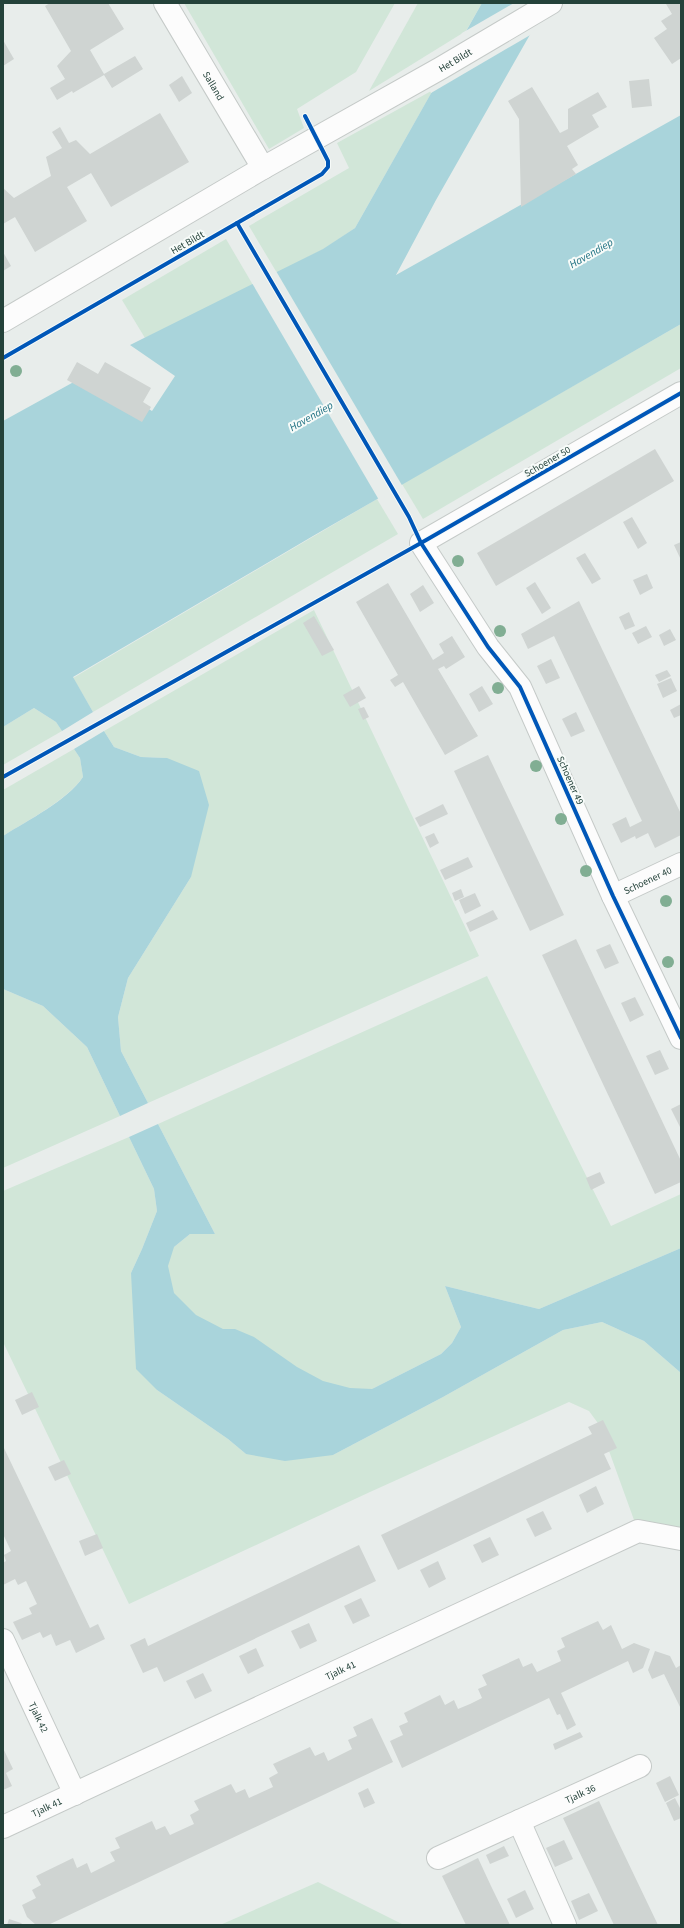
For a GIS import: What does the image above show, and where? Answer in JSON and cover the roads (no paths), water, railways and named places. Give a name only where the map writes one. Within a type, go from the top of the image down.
[{"type":"street","name":"Salland","points":[[165,3],[263,168]]},
{"type":"street","name":"Het Bildt","points":[[3,321],[263,168],[441,68],[551,3]]},
{"type":"street","name":"Schoener 50","points":[[421,542],[679,399]]},
{"type":"street","name":"Schoener 49","points":[[421,542],[488,647],[520,687],[614,896],[681,1038]]},
{"type":"street","name":"Schoener 40","points":[[614,896],[681,864]]},
{"type":"street","name":"Tjalk 41","points":[[3,1827],[638,1531],[681,1539]]},
{"type":"street","name":"Tjalk 42","points":[[3,1640],[75,1794]]},
{"type":"street","name":"Tjalk 36","points":[[438,1858],[640,1766]]},
{"type":"street","points":[[519,1821],[565,1925]]},
{"type":"water","name":"Havendiep","points":[[482,3],[548,3],[436,200],[396,275],[681,115],[681,324],[313,536],[73,677],[93,712],[62,731],[56,722],[34,708],[3,727],[3,421],[90,373],[152,411],[175,376],[130,345],[323,249],[355,228]]},
{"type":"water","points":[[104,731],[114,747],[141,757],[167,758],[199,771],[209,805],[191,877],[128,978],[118,1017],[121,1051],[148,1103],[120,1116],[87,1047],[43,1006],[3,989],[3,836],[46,810],[76,786],[83,777],[80,758],[74,749]]},
{"type":"water","points":[[158,1124],[215,1234],[190,1234],[174,1247],[168,1266],[174,1293],[196,1315],[223,1329],[235,1329],[254,1337],[297,1367],[323,1381],[350,1388],[372,1389],[441,1354],[452,1343],[461,1327],[445,1286],[539,1309],[681,1248],[681,1373],[644,1341],[602,1322],[563,1330],[443,1397],[333,1455],[285,1461],[246,1454],[228,1439],[157,1390],[136,1369],[131,1273],[157,1211],[154,1189],[129,1137]]}]
